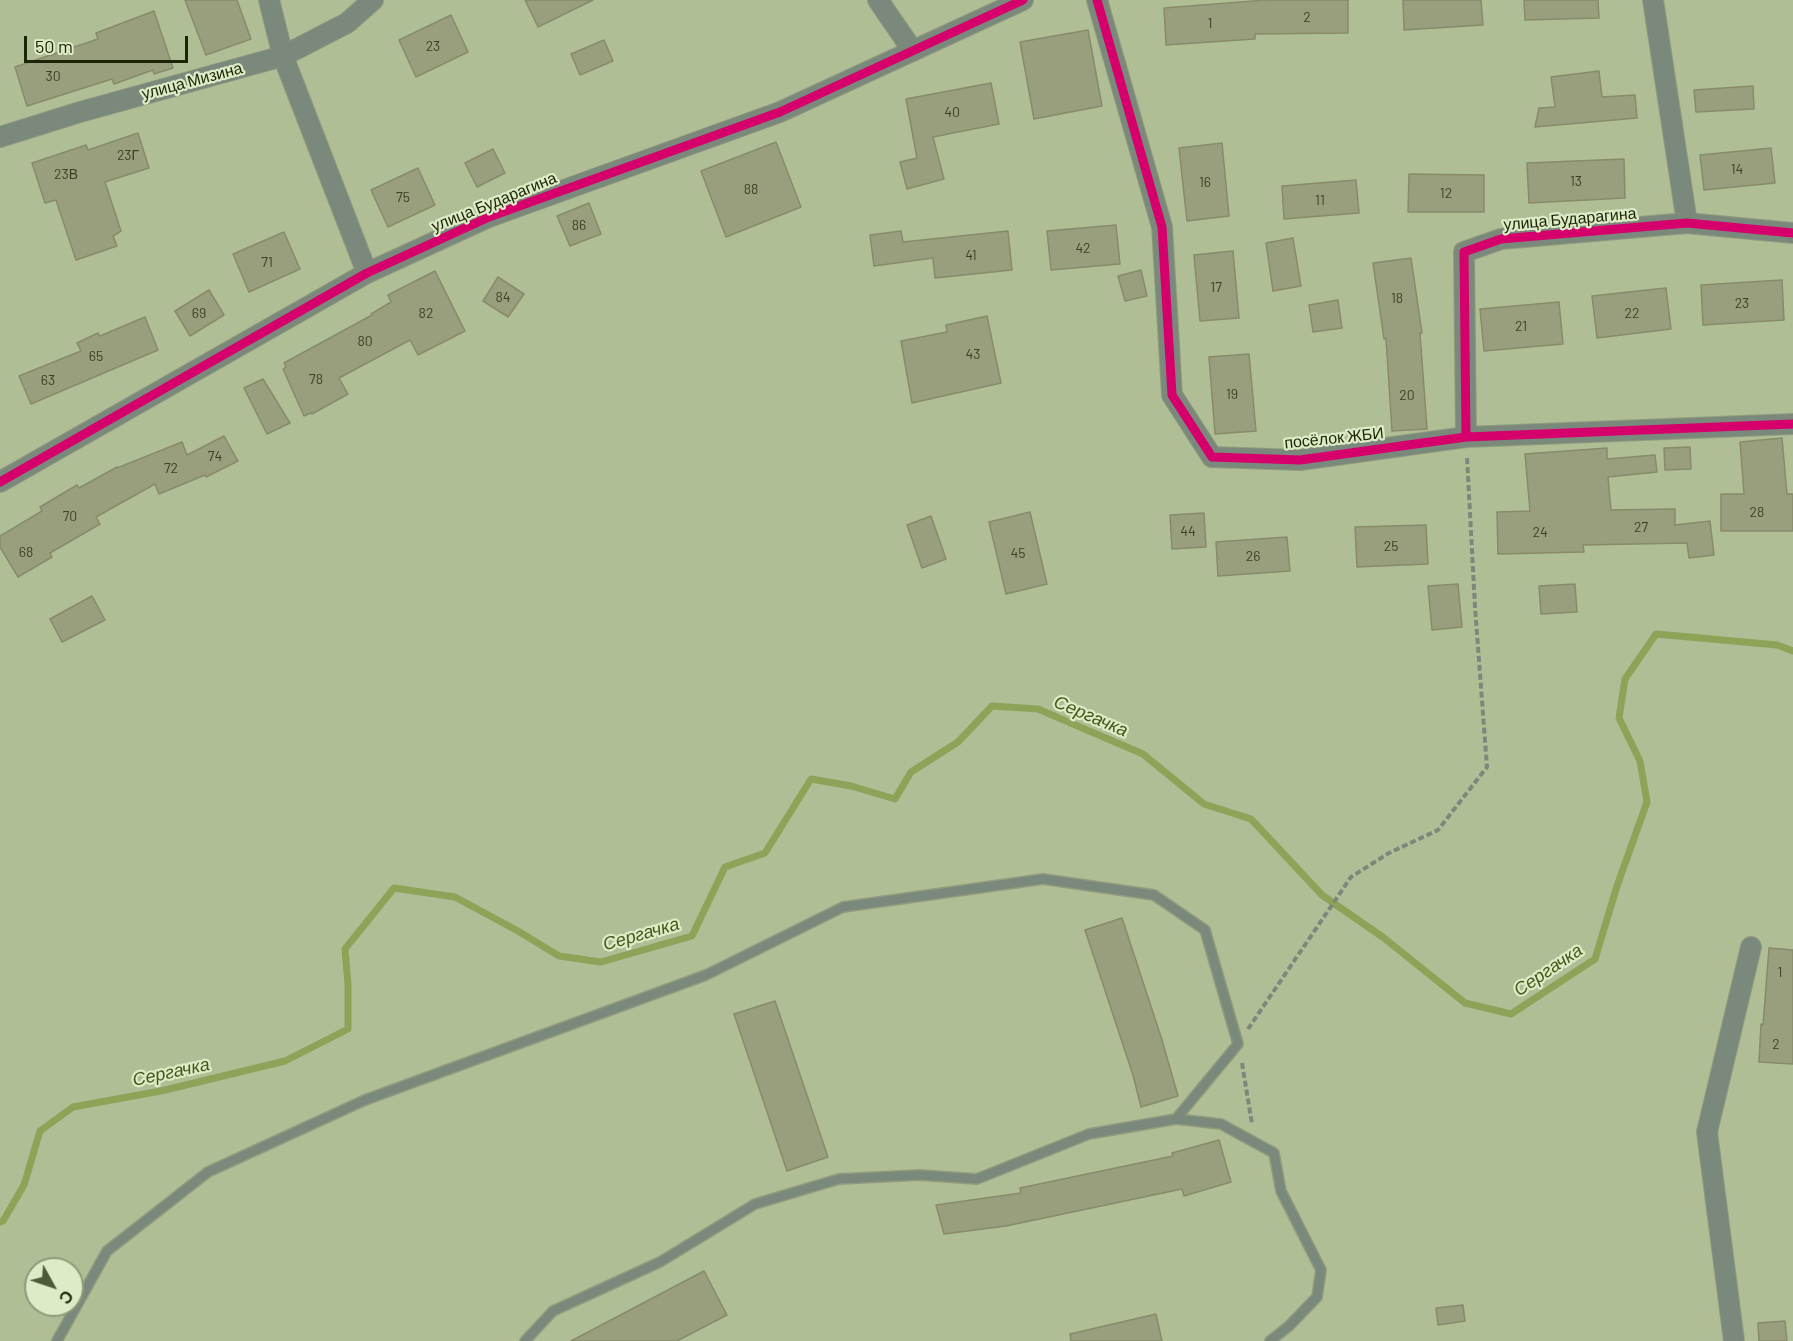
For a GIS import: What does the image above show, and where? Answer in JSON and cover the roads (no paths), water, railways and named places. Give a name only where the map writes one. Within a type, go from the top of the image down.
[{"type":"street","points":[[269,0],[283,56],[367,273]]},
{"type":"street","name":"улица Мизина","points":[[0,137],[80,112],[283,56],[346,23],[373,0]]},
{"type":"street","points":[[878,0],[913,51]]},
{"type":"street","name":"улица Бударагина","points":[[0,482],[367,273],[489,217],[780,112],[1023,0]]},
{"type":"street","name":"посёлок ЖБИ","points":[[1097,0],[1162,227],[1172,394],[1212,457],[1300,460],[1466,437],[1793,424]]},
{"type":"street","points":[[1653,0],[1687,223]]},
{"type":"street","name":"улица Бударагина","points":[[1466,437],[1464,252],[1501,239],[1687,223],[1793,233]]},
{"type":"street","points":[[1734,1341],[1707,1132],[1751,947]]},
{"type":"lane","points":[[57,1341],[107,1251],[208,1173],[365,1100],[706,975],[843,908],[1043,879],[1154,895],[1205,930],[1238,1044],[1176,1119]]},
{"type":"lane","points":[[525,1341],[553,1311],[660,1262],[755,1204],[839,1179],[919,1175],[977,1179],[1089,1134],[1176,1119],[1221,1124],[1274,1153],[1281,1191],[1321,1270],[1317,1297],[1289,1326],[1270,1341]]},
{"type":"waterway","name":"Сергачка","points":[[0,1222],[3,1221],[24,1185],[40,1131],[73,1107],[161,1091],[285,1061],[348,1029],[345,949],[394,888],[455,897],[559,956],[601,962],[692,936],[725,867],[765,853],[811,779],[851,786],[895,799],[911,772],[958,742],[992,706],[1038,709],[1143,754],[1204,804],[1251,819],[1322,895],[1384,938],[1465,1003],[1511,1014],[1595,959],[1617,886],[1647,802],[1640,761],[1619,718],[1625,679],[1656,634],[1777,645],[1793,651]]}]
